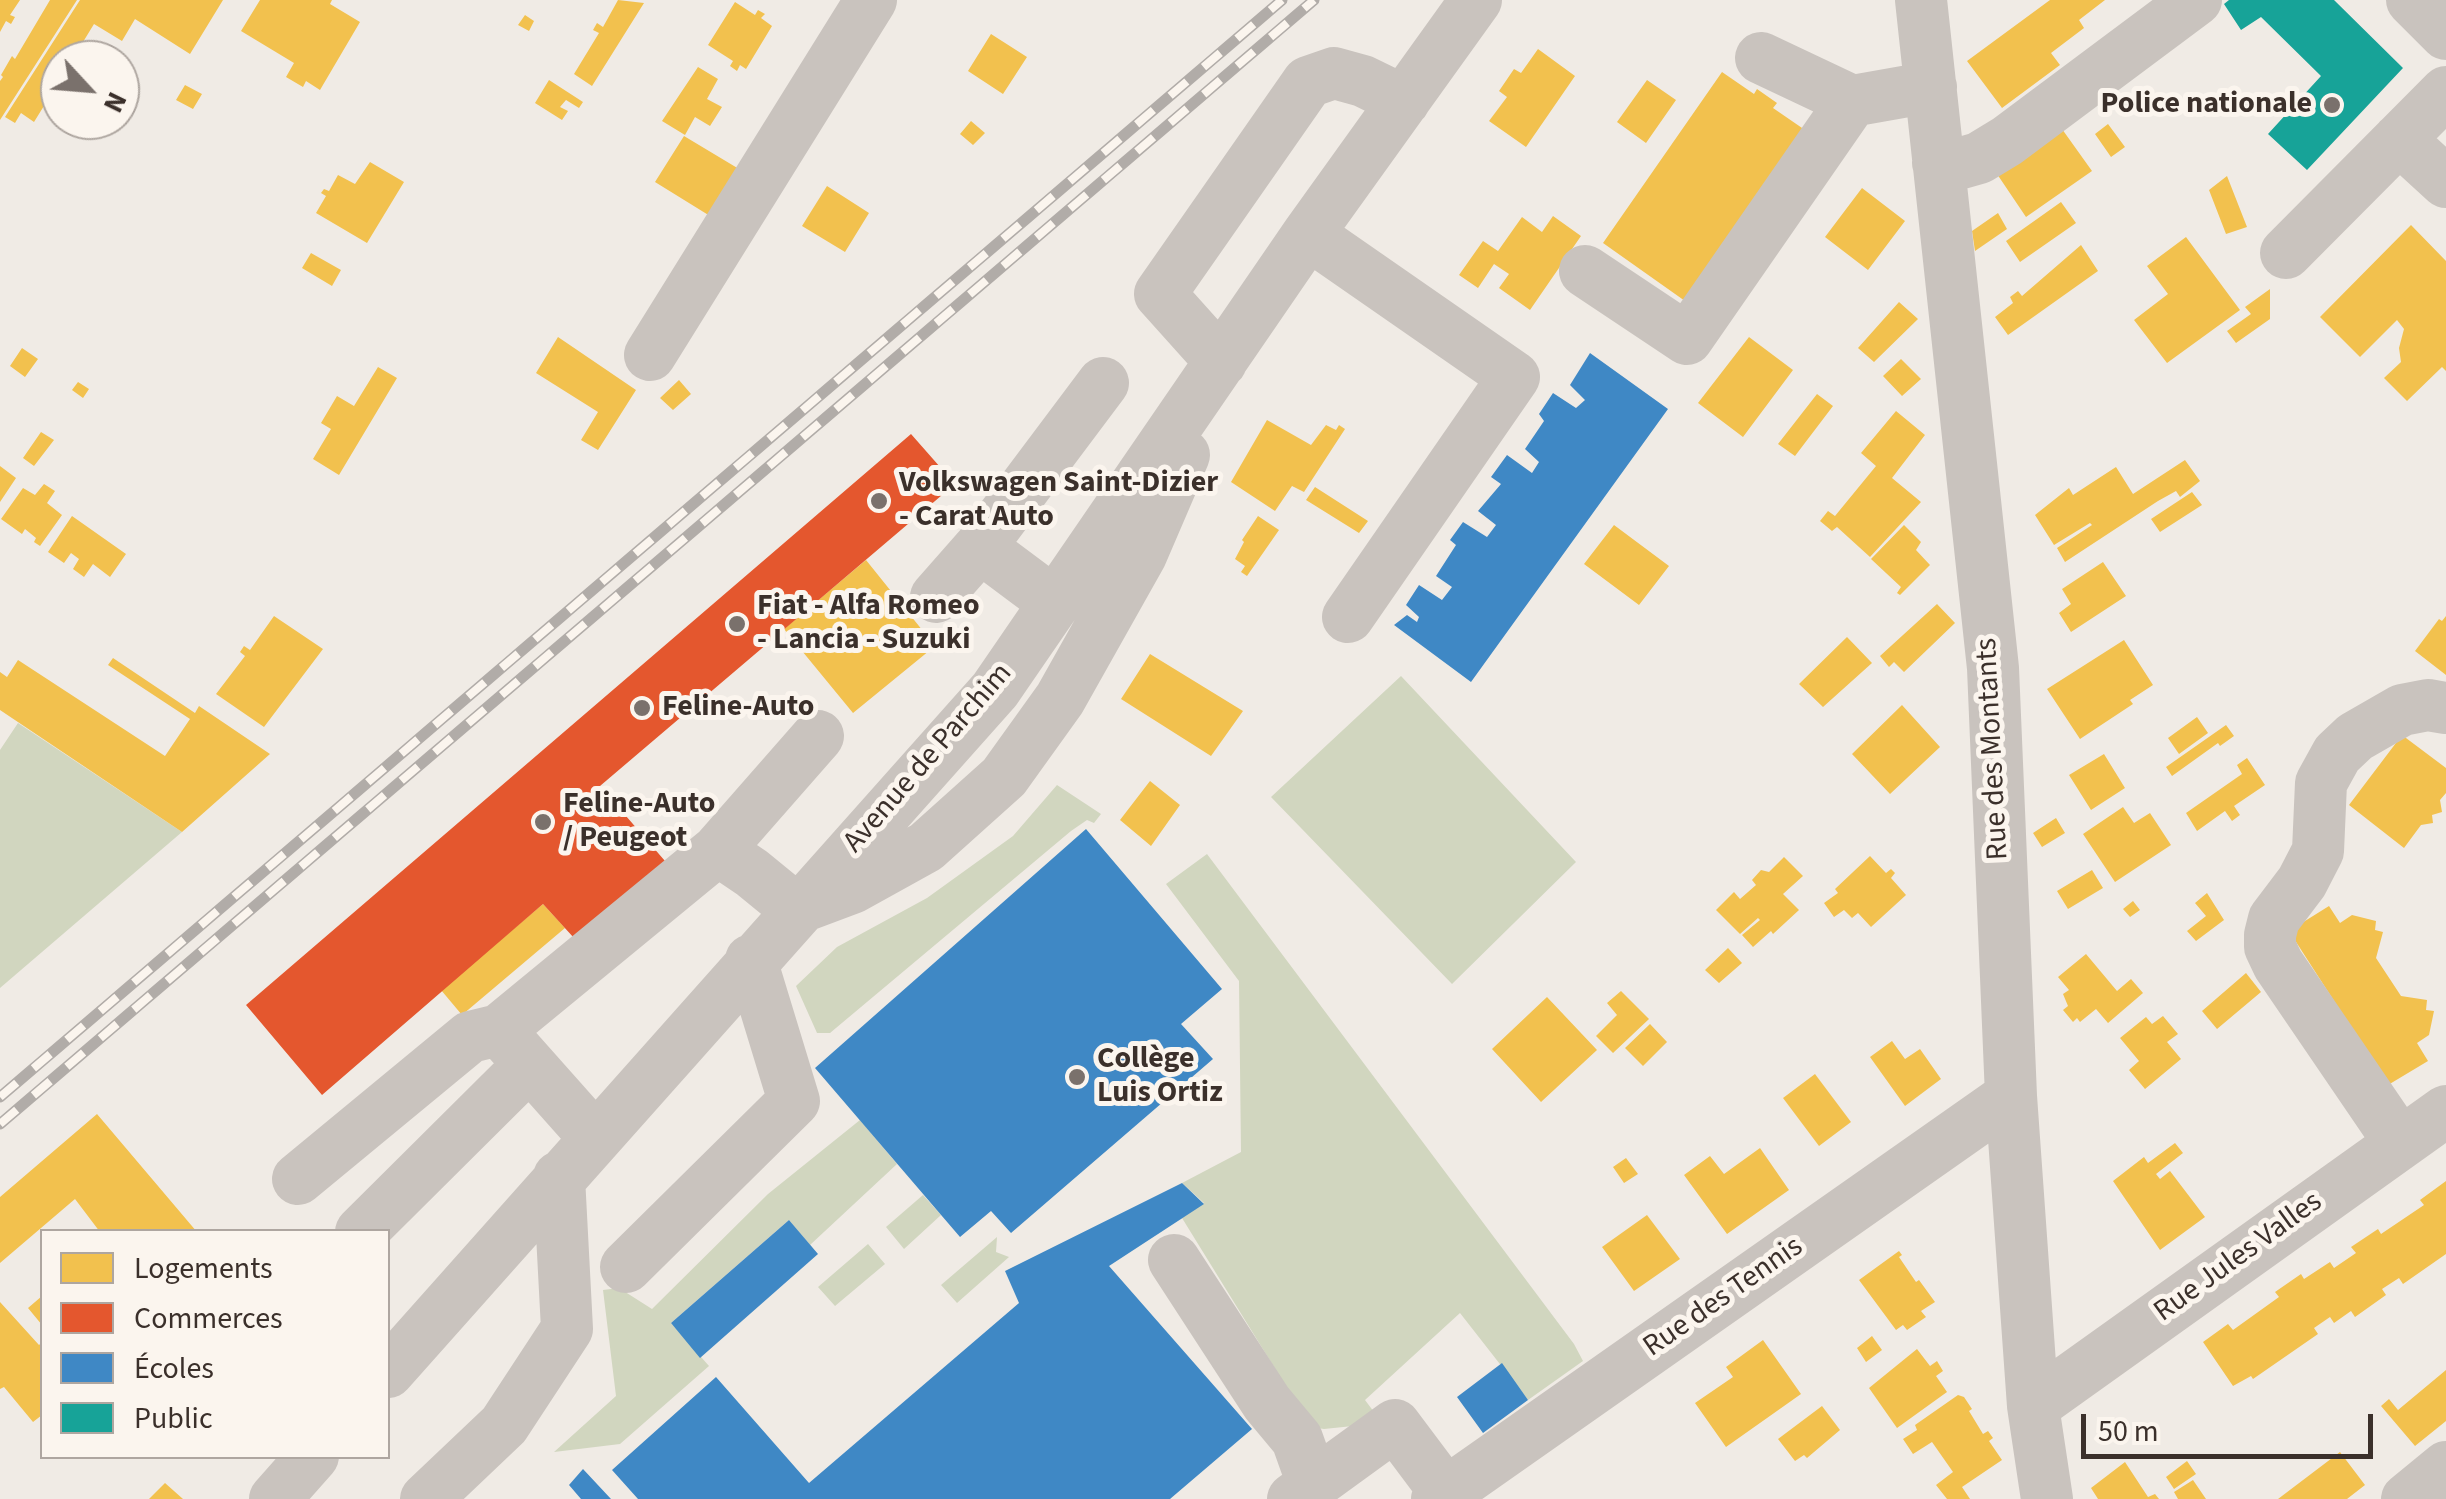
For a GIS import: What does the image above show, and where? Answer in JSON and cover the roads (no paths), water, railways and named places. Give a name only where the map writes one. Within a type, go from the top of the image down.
[{"type":"street","points":[[650,356],[871,0]]},
{"type":"street","name":"Avenue de Parchim","points":[[390,1370],[995,690],[1308,234],[1476,0]]},
{"type":"street","name":"Rue des Montants","points":[[1921,0],[1992,668],[2011,1096],[2033,1406],[2047,1499]]},
{"type":"street","points":[[1938,163],[1958,164],[1979,158],[2008,141],[2196,0]]},
{"type":"street","points":[[2412,0],[2446,34]]},
{"type":"street","points":[[1761,58],[1852,101],[1931,86]]},
{"type":"street","points":[[718,850],[752,872],[796,910],[852,888],[926,847],[1004,777],[1060,698],[1141,555],[1183,460],[1211,376],[1160,294],[1308,82],[1334,73],[1363,81],[1404,101]]},
{"type":"street","points":[[2286,253],[2446,92]]},
{"type":"street","points":[[1586,271],[1688,340],[1852,101]]},
{"type":"street","points":[[2399,139],[2446,182]]},
{"type":"street","points":[[1308,234],[1514,376],[1348,618]]},
{"type":"street","points":[[936,598],[980,548],[1103,383]]},
{"type":"street","points":[[980,548],[1055,603]]},
{"type":"street","points":[[2400,1144],[2278,964],[2270,946],[2270,934],[2274,919],[2302,882],[2318,850],[2320,783],[2337,754],[2355,737],[2402,710],[2428,705],[2446,708]]},
{"type":"street","points":[[363,1229],[514,1048],[718,850],[818,736]]},
{"type":"street","points":[[626,1267],[794,1101],[752,960]]},
{"type":"street","points":[[298,1179],[470,1037],[514,1048],[594,1138]]},
{"type":"street","name":"Rue des Tennis","points":[[1441,1496],[2011,1096]]},
{"type":"street","name":"Rue Jules Valles","points":[[2033,1406],[2446,1111]]},
{"type":"street","points":[[426,1499],[504,1425],[567,1329],[560,1177]]},
{"type":"street","points":[[1174,1260],[1267,1403],[1297,1439],[1303,1492],[1395,1425],[1441,1496]]},
{"type":"street","points":[[275,1499],[310,1459]]},
{"type":"street","points":[[2407,1499],[2446,1467]]},
{"type":"railway","points":[[0,1097],[1282,0]]},
{"type":"railway","points":[[0,1124],[1314,0]]},
{"type":"place","name":"Police nationale","points":[[2332,105]]},
{"type":"place","name":"Volkswagen Saint-Dizier - Carat Auto","points":[[879,501]]},
{"type":"place","name":"Fiat - Alfa Romeo - Lancia - Suzuki","points":[[737,624]]},
{"type":"place","name":"Feline-Auto","points":[[642,708]]},
{"type":"place","name":"Feline-Auto / Peugeot","points":[[543,822]]},
{"type":"place","name":"Collège Luis Ortiz","points":[[1077,1077]]}]
